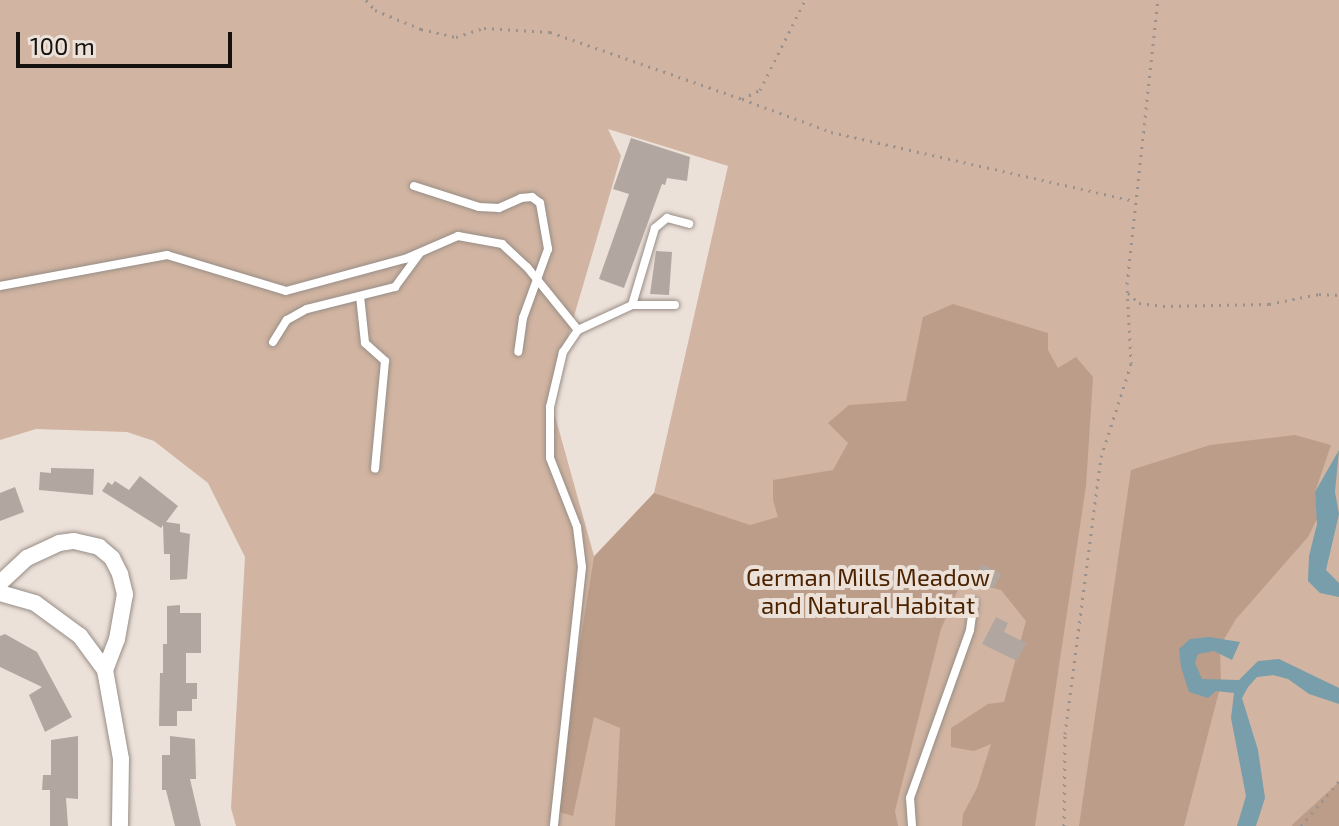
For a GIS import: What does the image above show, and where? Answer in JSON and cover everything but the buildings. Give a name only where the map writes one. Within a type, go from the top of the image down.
[{"type":"street","points":[[0,583],[27,558],[59,543],[74,541],[99,547],[112,558],[125,594],[117,639],[105,670]]},
{"type":"street","points":[[0,593],[35,603],[80,636],[105,670],[121,759],[120,826]]},
{"type":"lane","points":[[414,186],[479,207],[499,208],[521,198],[532,197],[540,203],[548,249],[523,318],[518,352]]},
{"type":"lane","points":[[632,305],[655,228],[667,218],[689,224]]},
{"type":"lane","points":[[0,286],[167,255],[286,291],[420,253],[458,236],[476,237],[502,244],[537,279],[578,330]]},
{"type":"lane","points":[[273,342],[287,320],[307,309],[395,287],[420,253]]},
{"type":"lane","points":[[360,296],[364,339],[368,347],[383,356],[385,368],[375,469]]},
{"type":"lane","points":[[554,826],[582,567],[577,527],[550,458],[550,407],[563,352],[578,330],[632,305],[675,305]]},
{"type":"lane","points":[[912,826],[910,798],[970,630],[974,602]]},
{"type":"path","points":[[366,0],[375,10],[421,29],[456,37],[484,28],[550,32],[831,132],[1135,201]]},
{"type":"path","points":[[742,99],[760,90],[805,0]]},
{"type":"path","points":[[1064,826],[1065,734],[1101,457],[1131,364],[1128,293],[1135,201],[1158,0]]},
{"type":"path","points":[[1128,293],[1139,303],[1163,306],[1269,304],[1319,294],[1339,295]]},
{"type":"path","points":[[1301,826],[1339,781]]},
{"type":"green space","name":"German Mills Meadow and Natural Habitat","points":[[0,0],[1339,0],[1339,826],[236,826],[231,808],[245,557],[208,483],[154,441],[127,432],[36,429],[0,440]],"holes":[[[608,129],[728,166],[654,493],[594,556],[550,398],[621,156]]]},
{"type":"green space","name":"German Mills Meadow and Natural Habitat","points":[[953,304],[1048,333],[1048,350],[1058,368],[1076,357],[1093,377],[1086,486],[1035,826],[962,826],[963,814],[977,788],[991,744],[974,751],[951,747],[951,728],[988,704],[1004,702],[1026,621],[1001,590],[962,580],[941,629],[895,811],[898,826],[615,826],[620,728],[594,717],[573,816],[553,810],[594,557],[654,493],[750,525],[778,517],[773,500],[773,480],[833,470],[848,443],[828,423],[849,405],[906,401],[923,317]]},
{"type":"green space","points":[[1295,435],[1331,445],[1315,492],[1317,519],[1308,537],[1236,619],[1220,646],[1221,684],[1184,826],[1079,826],[1131,470],[1210,445]]},
{"type":"green space","points":[[1339,782],[1339,826],[1292,826],[1293,824]]},
{"type":"water","points":[[1339,450],[1335,492],[1339,514],[1326,570],[1339,583],[1339,597],[1320,593],[1308,581],[1309,556],[1317,524],[1315,492]]},
{"type":"water","points":[[1209,637],[1240,642],[1232,660],[1214,651],[1198,654],[1195,663],[1202,679],[1239,680],[1258,661],[1279,659],[1339,688],[1339,704],[1309,694],[1288,679],[1273,675],[1257,677],[1248,687],[1242,698],[1258,750],[1265,798],[1256,826],[1237,826],[1246,796],[1231,718],[1234,693],[1216,691],[1208,698],[1189,692],[1181,667],[1179,649],[1190,639]]}]
